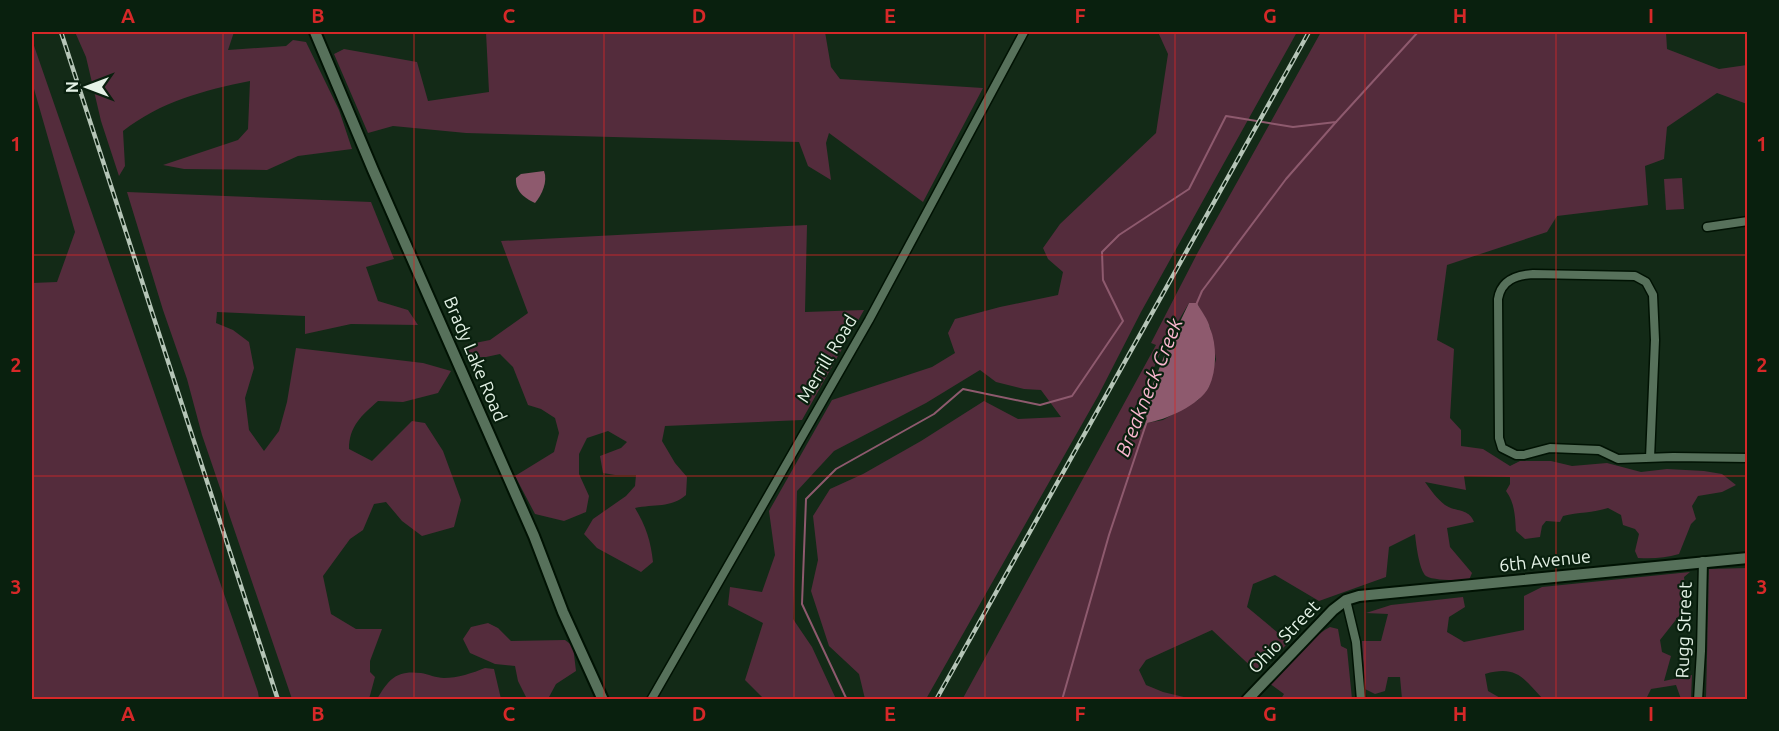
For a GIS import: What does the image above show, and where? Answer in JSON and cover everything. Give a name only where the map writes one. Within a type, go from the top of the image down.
[{"type":"street","name":"Brady Lake Road","points":[[315,32],[373,170],[534,536],[567,622],[603,699]]},
{"type":"street","name":"Merrill Road","points":[[651,699],[869,320],[1024,32]]},
{"type":"street","points":[[1707,228],[1748,222]]},
{"type":"street","points":[[1650,458],[1655,332],[1653,295],[1646,282],[1635,276],[1533,274],[1521,275],[1507,281],[1498,299],[1499,438],[1502,448],[1516,455],[1550,448],[1599,450],[1618,459],[1748,458]]},
{"type":"street","name":"6th Avenue","points":[[1346,600],[1371,595],[1748,558]]},
{"type":"street","name":"Rugg Street","points":[[1698,699],[1702,561]]},
{"type":"street","points":[[1346,600],[1356,642],[1361,699]]},
{"type":"street","name":"Ohio Street","points":[[1247,699],[1318,624],[1346,600]]},
{"type":"shaded area","points":[[75,32],[234,32],[228,50],[286,46],[293,40],[306,42],[339,110],[352,149],[298,156],[267,170],[184,169],[163,165],[238,140],[248,129],[250,81],[183,98],[152,112],[123,131],[125,166],[119,176],[101,121],[86,57]]},
{"type":"shaded area","points":[[486,32],[825,32],[831,67],[840,79],[983,88],[923,202],[829,133],[826,143],[831,180],[808,166],[799,142],[466,133],[393,126],[368,133],[334,54],[344,49],[417,62],[428,101],[489,92]]},
{"type":"shaded area","points":[[1158,32],[1297,32],[1141,312],[1098,396],[926,699],[865,699],[859,674],[829,646],[811,591],[818,560],[813,516],[830,489],[863,474],[921,441],[984,401],[1018,419],[1061,417],[1041,390],[1024,389],[996,382],[980,370],[926,403],[834,451],[797,491],[793,619],[812,647],[836,699],[764,699],[745,680],[763,623],[728,605],[730,587],[762,592],[775,555],[769,511],[832,400],[932,367],[955,353],[948,333],[955,319],[1058,295],[1063,272],[1048,259],[1043,248],[1060,224],[1156,133],[1168,54]]},
{"type":"shaded area","points":[[1321,32],[1666,32],[1667,49],[1719,69],[1747,65],[1747,104],[1717,93],[1667,127],[1664,159],[1645,166],[1648,205],[1557,216],[1547,232],[1447,265],[1437,340],[1454,349],[1450,418],[1461,430],[1461,446],[1483,449],[1510,466],[1520,461],[1551,461],[1572,466],[1607,463],[1641,472],[1667,469],[1704,471],[1722,474],[1736,485],[1722,492],[1698,496],[1692,506],[1696,519],[1691,524],[1679,554],[1638,558],[1635,551],[1639,534],[1635,529],[1623,525],[1621,515],[1608,508],[1563,516],[1560,522],[1546,521],[1542,526],[1540,537],[1525,539],[1516,531],[1513,505],[1506,491],[1510,484],[1510,477],[1464,476],[1466,490],[1425,482],[1445,505],[1469,514],[1474,522],[1447,528],[1450,547],[1472,573],[1469,580],[1426,576],[1420,562],[1415,534],[1389,547],[1386,577],[1319,601],[1275,575],[1253,584],[1247,607],[1289,642],[1258,673],[1212,630],[1146,660],[1139,670],[1146,685],[1192,699],[962,700],[1156,345],[1151,343],[1198,252]],"holes":[[[1189,303],[1197,303],[1210,327],[1216,359],[1209,387],[1198,400],[1163,420],[1147,423],[1138,431],[1135,411],[1163,347]]]},
{"type":"shaded area","points":[[32,40],[259,699],[32,699],[32,283],[57,282],[75,232],[32,82]]},
{"type":"shaded area","points":[[544,171],[544,188],[535,203],[521,194],[516,178],[521,174]]},
{"type":"shaded area","points":[[1682,178],[1684,209],[1666,210],[1664,179]]},
{"type":"shaded area","points":[[127,192],[371,202],[394,259],[366,267],[378,301],[408,310],[418,325],[351,324],[305,334],[305,316],[217,312],[216,323],[233,330],[249,342],[254,368],[245,398],[249,430],[264,451],[279,431],[287,402],[296,348],[423,363],[451,371],[438,393],[403,402],[378,401],[362,416],[351,434],[349,449],[372,461],[412,421],[425,423],[443,451],[461,500],[454,527],[422,536],[402,521],[386,502],[374,504],[363,530],[350,539],[323,576],[331,614],[356,629],[382,629],[370,661],[370,672],[375,677],[369,699],[292,699],[202,435],[187,379]]},
{"type":"shaded area","points":[[807,225],[805,312],[864,310],[802,420],[665,426],[662,441],[675,463],[687,477],[686,495],[668,504],[635,508],[647,534],[653,562],[641,572],[597,548],[584,534],[593,519],[626,496],[635,486],[636,475],[603,473],[600,456],[621,448],[627,442],[608,431],[587,438],[579,454],[579,474],[589,496],[586,512],[564,521],[535,514],[515,476],[554,452],[559,433],[555,418],[541,409],[528,405],[513,367],[500,354],[466,357],[465,345],[490,340],[528,313],[501,241]]},
{"type":"shaded area","points":[[1189,303],[1197,303],[1208,321],[1214,342],[1215,358],[1212,380],[1204,394],[1190,406],[1163,419],[1147,423],[1145,404]]},
{"type":"shaded area","points":[[1747,568],[1747,699],[1706,699],[1709,569]]},
{"type":"shaded area","points":[[1690,572],[1684,577],[1686,607],[1660,640],[1662,652],[1671,656],[1664,681],[1692,675],[1691,699],[1681,699],[1676,685],[1651,689],[1646,699],[1543,699],[1524,679],[1505,671],[1485,674],[1488,691],[1502,699],[1402,699],[1400,677],[1388,677],[1385,691],[1375,694],[1365,689],[1362,641],[1381,641],[1388,614],[1366,613],[1391,605],[1463,597],[1465,607],[1449,617],[1447,632],[1464,642],[1524,630],[1524,596],[1542,587]]},
{"type":"shaded area","points":[[488,623],[498,628],[511,641],[565,640],[573,646],[576,671],[556,684],[550,699],[527,699],[518,681],[515,666],[495,664],[470,653],[463,639],[471,627]]},
{"type":"shaded area","points":[[1330,627],[1338,629],[1341,646],[1347,649],[1352,699],[1281,699],[1284,694],[1269,683],[1316,637]]},
{"type":"shaded area","points":[[485,668],[494,669],[501,699],[377,699],[394,677],[405,673],[449,678]]},
{"type":"waterway","name":"Breakneck Creek","points":[[847,700],[802,604],[806,499],[836,469],[934,414],[963,389],[1040,405],[1072,396],[1123,321],[1103,280],[1102,252],[1119,235],[1189,189],[1226,116],[1293,127],[1336,122],[1418,32]]},
{"type":"waterway","name":"Breakneck Creek","points":[[1196,305],[1202,291],[1286,179],[1336,122]]},
{"type":"waterway","name":"Breakneck Creek","points":[[1062,700],[1109,535],[1147,421]]},
{"type":"railway","points":[[61,32],[278,700]]},
{"type":"railway","points":[[936,700],[1309,32]]}]
